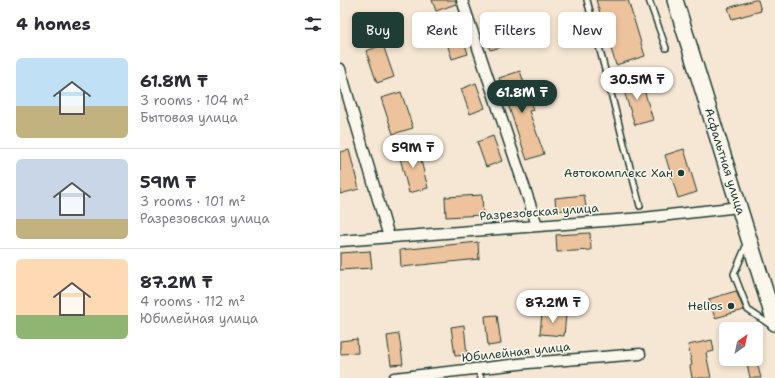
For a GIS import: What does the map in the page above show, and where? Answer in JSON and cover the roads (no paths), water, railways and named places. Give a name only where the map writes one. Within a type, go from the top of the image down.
[{"type":"main road","name":"Асфальтная улица","points":[[675,0],[775,322]]},
{"type":"street","points":[[462,0],[536,225]]},
{"type":"street","points":[[340,69],[343,91],[389,237]]},
{"type":"street","name":"Разрезовская улица","points":[[340,241],[643,218],[739,207]]},
{"type":"street","name":"Юбилейная улица","points":[[394,378],[479,373],[640,354]]},
{"type":"lane","points":[[587,0],[640,206]]},
{"type":"lane","points":[[649,0],[666,48]]},
{"type":"lane","points":[[749,240],[734,274],[748,310],[775,327]]},
{"type":"place","name":"Автокомплекс Хан","points":[[681,173]]},
{"type":"place","name":"Helios","points":[[731,306]]}]
